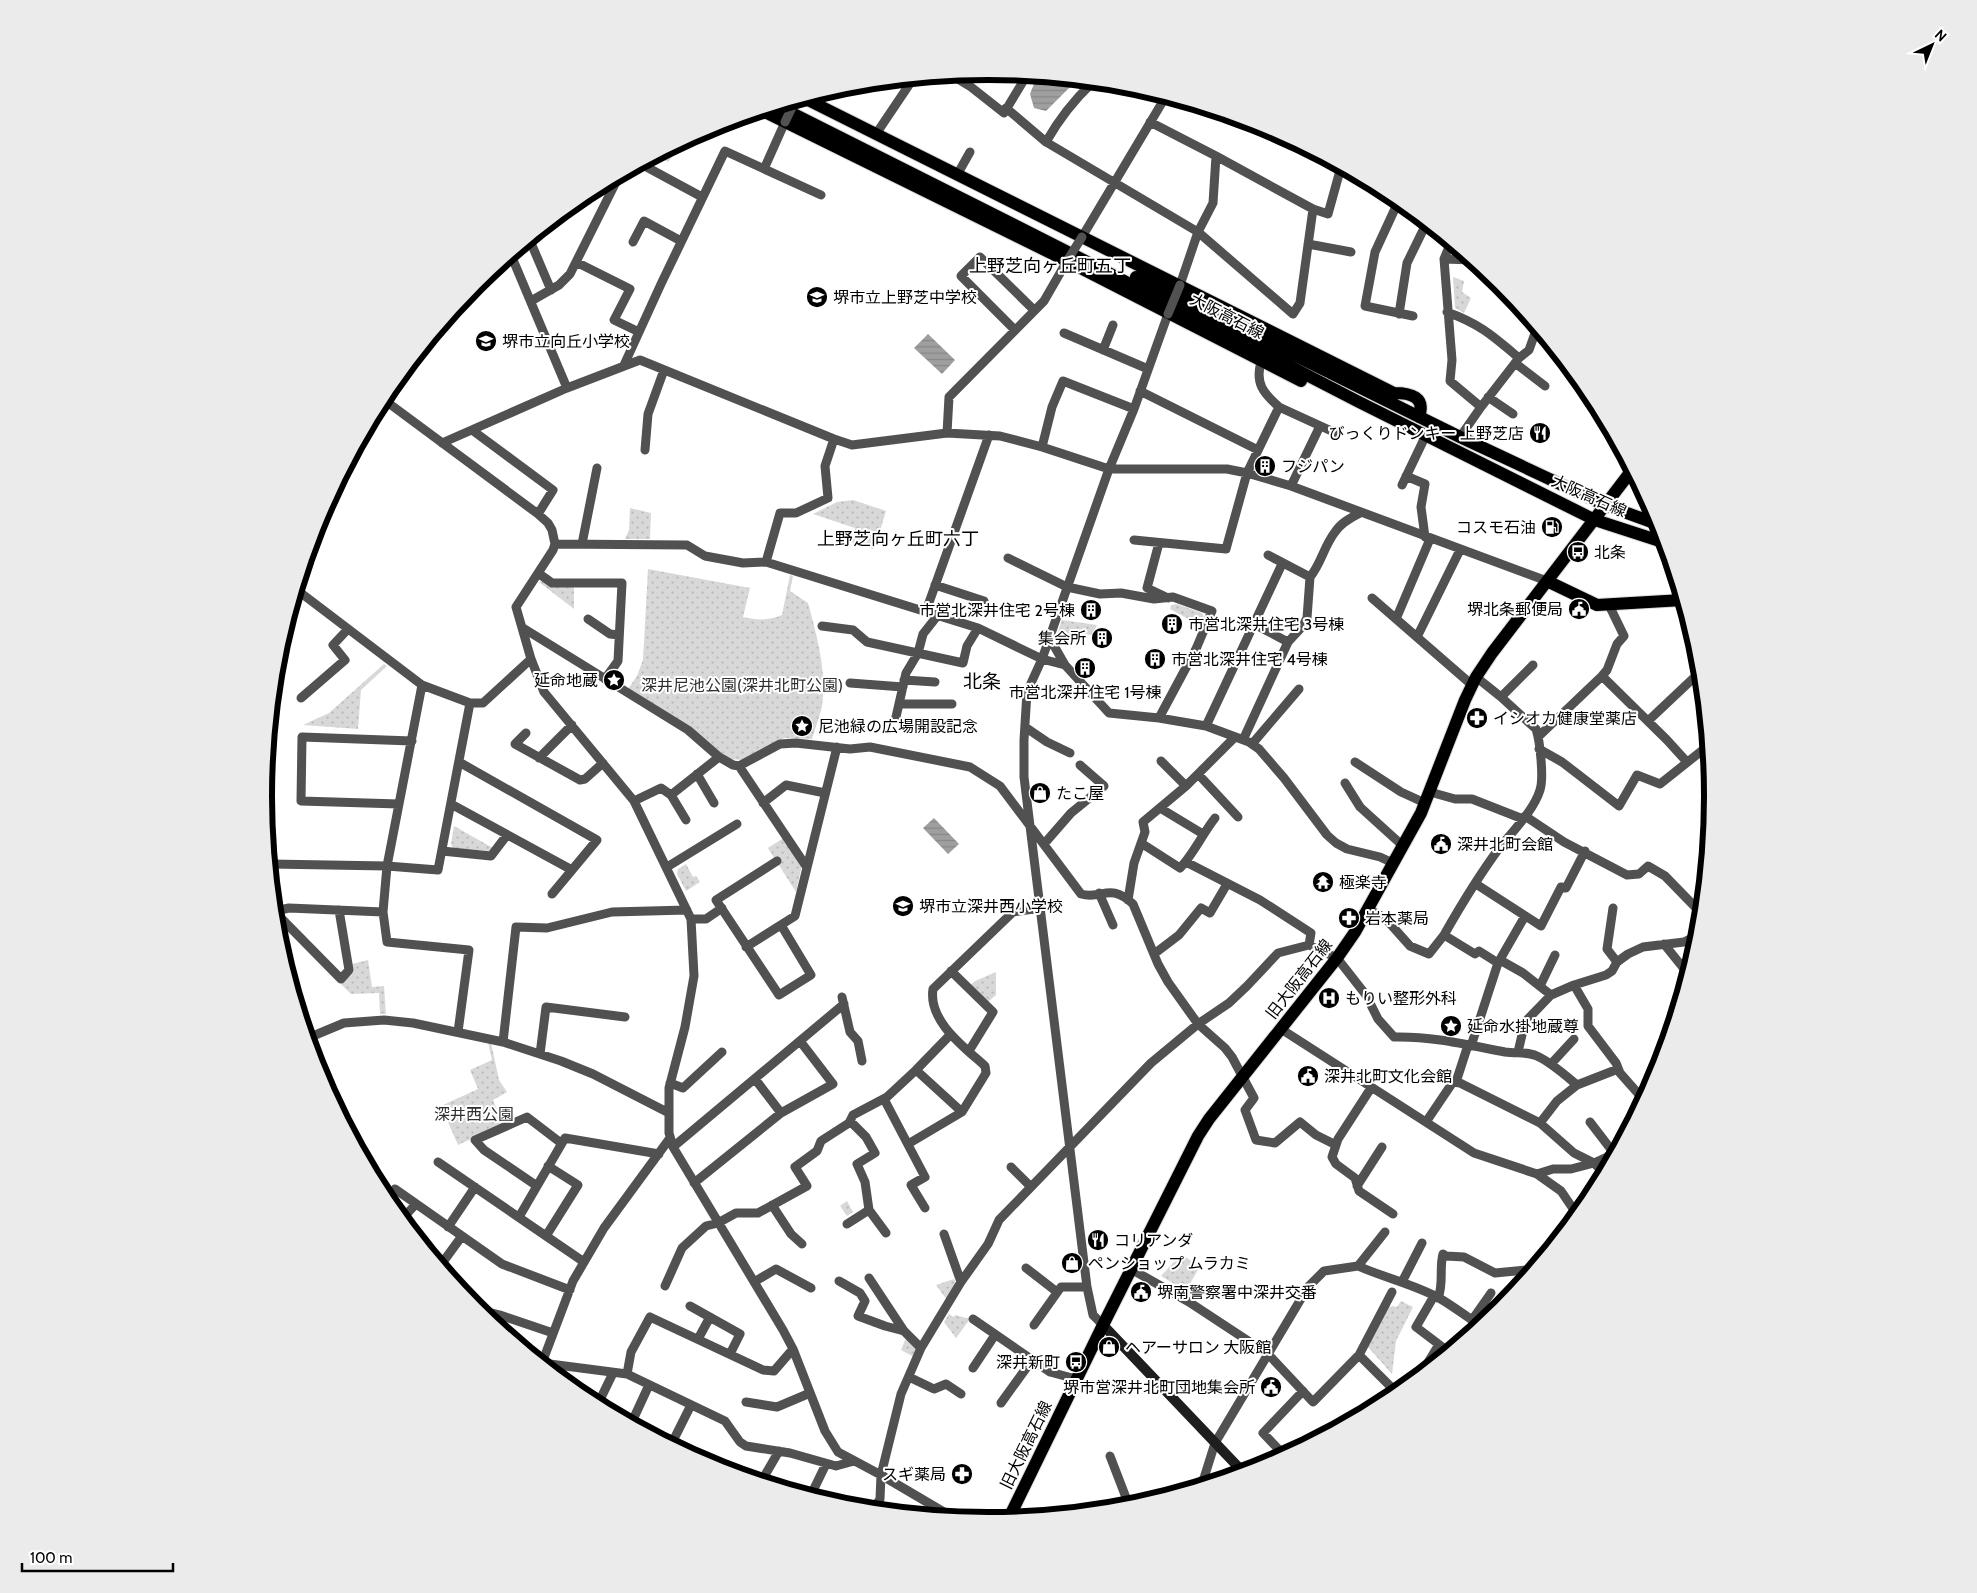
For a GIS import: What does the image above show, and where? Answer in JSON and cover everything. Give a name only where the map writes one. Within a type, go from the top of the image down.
[{"type":"main road","points":[[812,102],[1180,284],[1394,393],[1413,395],[1420,402],[1422,409],[1419,417]]},
{"type":"main road","name":"大阪高石線","points":[[798,106],[1263,341],[1460,437],[1606,505],[1646,514]]},
{"type":"main road","name":"大阪高石線","points":[[785,110],[1595,520],[1657,540]]},
{"type":"main road","points":[[770,114],[1067,261],[1342,402],[1359,402]]},
{"type":"main road","name":"旧大阪高石線","points":[[1012,1512],[1076,1379],[1198,1136],[1209,1119],[1337,958],[1355,932],[1394,863],[1427,798],[1474,681],[1492,653],[1628,475]]},
{"type":"main road","points":[[1547,581],[1597,605],[1678,600]]},
{"type":"main road","points":[[1103,1325],[1239,1467]]},
{"type":"street","points":[[961,81],[1005,110],[1046,142],[1198,232],[1293,314],[1300,303],[1313,209]]},
{"type":"street","points":[[1005,110],[1020,81]]},
{"type":"street","points":[[876,134],[908,85]]},
{"type":"street","points":[[1046,142],[1057,123],[1076,98],[1088,87]]},
{"type":"street","points":[[947,433],[949,397],[1044,301],[1163,102]]},
{"type":"street","points":[[764,169],[792,107]]},
{"type":"street","points":[[1150,122],[1313,209],[1328,214],[1340,172]]},
{"type":"street","points":[[624,365],[725,151],[821,195]]},
{"type":"street","points":[[957,175],[970,152]]},
{"type":"street","points":[[1103,1325],[1093,1316],[1087,1286],[1024,777],[1027,692],[1042,658],[1109,469],[1134,409],[1198,232],[1213,203],[1216,156]]},
{"type":"street","points":[[647,167],[702,197]]},
{"type":"street","points":[[531,301],[559,285],[564,280],[576,262],[614,186]]},
{"type":"street","points":[[1396,207],[1375,252],[1365,306],[1413,316]]},
{"type":"street","points":[[633,242],[644,221],[681,241]]},
{"type":"street","points":[[1399,314],[1407,263],[1424,228]]},
{"type":"street","points":[[1308,244],[1351,252]]},
{"type":"street","points":[[532,245],[551,290]]},
{"type":"street","points":[[1449,248],[1444,259],[1452,360],[1450,381],[1480,407]]},
{"type":"street","points":[[1014,330],[962,276],[980,257],[1034,310]]},
{"type":"street","points":[[1444,259],[1463,260]]},
{"type":"street","points":[[514,260],[567,388]]},
{"type":"street","points":[[576,262],[630,288],[614,320],[639,332]]},
{"type":"street","points":[[1447,312],[1472,321],[1491,334],[1545,386]]},
{"type":"street","points":[[1102,350],[1113,325]]},
{"type":"street","points":[[1064,333],[1148,369]]},
{"type":"street","points":[[1460,437],[1480,407],[1517,361],[1529,350],[1536,334]]},
{"type":"street","points":[[442,443],[567,388],[640,360],[852,445],[947,433],[989,435],[1042,446],[1109,469],[1228,469],[1247,473],[1290,486],[1547,581]]},
{"type":"street","points":[[1261,362],[1258,374],[1261,386],[1270,399],[1279,407],[1338,434]]},
{"type":"street","points":[[645,450],[648,414],[664,370]]},
{"type":"street","points":[[1042,446],[1052,407],[1063,381],[1134,409]]},
{"type":"street","points":[[1140,391],[1258,450]]},
{"type":"street","points":[[1488,397],[1513,414]]},
{"type":"street","points":[[389,404],[538,514],[548,523],[552,530],[555,544],[516,607],[530,659],[544,692],[634,800],[692,919],[694,976],[685,1027],[670,1083],[669,1113],[672,1147],[793,1349],[825,1431],[838,1452],[882,1475],[942,1511]]},
{"type":"street","points":[[1134,540],[1226,548],[1247,473],[1279,407]]},
{"type":"street","points":[[1290,486],[1320,426]]},
{"type":"street","points":[[472,430],[553,490],[538,514]]},
{"type":"street","points":[[926,611],[989,435]]},
{"type":"street","points":[[1402,485],[1426,435]]},
{"type":"street","points":[[766,562],[780,513],[796,513],[828,498],[825,466],[834,439]]},
{"type":"street","points":[[582,544],[596,468]]},
{"type":"street","points":[[1396,619],[1428,538],[1421,507],[1424,484],[1406,476]]},
{"type":"street","points":[[1243,740],[1288,642],[1302,627],[1307,618],[1310,577],[1316,570],[1334,533],[1344,522],[1360,513]]},
{"type":"street","points":[[1159,543],[1147,588],[1168,598]]},
{"type":"street","points":[[555,544],[687,545],[705,556],[743,563],[766,562],[978,628],[1042,658],[1065,665]]},
{"type":"street","points":[[1417,637],[1460,550]]},
{"type":"street","points":[[1268,555],[1310,577]]},
{"type":"street","points":[[1008,558],[1066,587],[1100,594],[1121,593],[1154,599],[1173,597],[1212,611],[1196,649],[1160,718]]},
{"type":"street","points":[[1206,726],[1282,564]]},
{"type":"street","points":[[538,573],[552,583],[622,583],[618,661],[605,679]]},
{"type":"street","points":[[936,585],[984,600]]},
{"type":"street","points":[[301,593],[422,685],[470,702],[483,704],[530,659]]},
{"type":"street","points":[[1368,909],[1384,918],[1410,946],[1429,954],[1444,935],[1499,848],[1524,818],[1540,792],[1543,779],[1539,736],[1536,729],[1502,697],[1474,681],[1417,637],[1372,598]]},
{"type":"street","points":[[1539,736],[1607,670],[1617,644],[1624,636],[1609,605]]},
{"type":"street","points":[[896,717],[906,673],[918,653],[924,634],[938,615]]},
{"type":"street","points":[[588,619],[610,634],[619,635]]},
{"type":"street","points":[[1254,624],[1288,642]]},
{"type":"street","points":[[822,626],[854,630],[867,642],[963,663],[967,646],[978,628]]},
{"type":"street","points":[[523,628],[688,730],[719,757],[738,766],[806,866]]},
{"type":"street","points":[[301,698],[344,660],[332,645],[348,629]]},
{"type":"street","points":[[1049,637],[1065,665],[1109,713],[1160,718],[1206,726],[1243,740],[1259,749],[1284,778],[1327,835],[1336,843],[1347,849],[1380,857],[1394,863]]},
{"type":"street","points":[[1502,697],[1533,665]]},
{"type":"street","points":[[1602,676],[1687,762]]},
{"type":"street","points":[[1648,721],[1695,677]]},
{"type":"street","points":[[850,683],[935,682]]},
{"type":"street","points":[[422,685],[387,866],[383,912],[387,942],[469,950],[458,1032]]},
{"type":"street","points":[[1128,900],[1134,863],[1145,832],[1144,822],[1198,774],[1243,740],[1299,688]]},
{"type":"street","points":[[276,864],[387,866],[438,870],[470,702]]},
{"type":"street","points":[[899,704],[952,704]]},
{"type":"street","points":[[539,758],[572,725]]},
{"type":"street","points":[[1025,727],[1054,746],[1070,753]]},
{"type":"street","points":[[526,733],[515,744],[580,780],[585,779],[603,763]]},
{"type":"street","points":[[400,804],[301,801],[302,737],[412,741]]},
{"type":"street","points":[[738,766],[780,744],[796,743],[850,749],[870,747],[970,767],[1000,786],[1064,869],[1076,889],[1086,895],[1109,892],[1133,904],[1168,982],[1198,1024],[1225,1048],[1232,1057],[1254,1098],[1245,1110],[1256,1140],[1275,1143],[1300,1122],[1316,1135],[1336,1145]]},
{"type":"street","points":[[746,947],[795,916],[837,747]]},
{"type":"street","points":[[1539,749],[1562,762],[1619,806],[1637,775],[1660,784],[1703,750]]},
{"type":"street","points":[[671,795],[719,757]]},
{"type":"street","points":[[1160,760],[1186,786]]},
{"type":"street","points":[[459,762],[597,840],[552,894]]},
{"type":"street","points":[[1355,762],[1401,792],[1427,798],[1472,799],[1524,818],[1564,842],[1628,874],[1639,874],[1648,866],[1665,876],[1696,908]]},
{"type":"street","points":[[1044,844],[1072,813],[1104,786],[1080,765]]},
{"type":"street","points":[[697,774],[714,803]]},
{"type":"street","points":[[1198,774],[1238,817]]},
{"type":"street","points":[[1345,783],[1360,807],[1403,846]]},
{"type":"street","points":[[764,803],[786,784],[825,793]]},
{"type":"street","points":[[634,800],[661,788],[671,795],[686,820]]},
{"type":"street","points":[[451,804],[572,870]]},
{"type":"street","points":[[1160,808],[1202,834]]},
{"type":"street","points":[[1141,844],[1180,868],[1215,818]]},
{"type":"street","points":[[668,867],[737,824]]},
{"type":"street","points":[[442,851],[491,856],[507,834]]},
{"type":"street","points":[[1476,884],[1541,926],[1561,887],[1566,888],[1585,852]]},
{"type":"street","points":[[777,861],[716,900],[779,996],[811,975],[780,925]]},
{"type":"street","points":[[1186,862],[1260,900],[1311,933],[1310,945]]},
{"type":"street","points":[[1154,954],[1179,935],[1200,908],[1210,913],[1227,884]]},
{"type":"street","points":[[1099,893],[1113,925]]},
{"type":"street","points":[[281,910],[289,908],[383,912]]},
{"type":"street","points":[[692,919],[706,919],[722,908]]},
{"type":"street","points":[[908,1144],[962,1112],[986,1073],[985,1066],[950,1035],[931,1000],[933,989],[1013,912],[1041,908]]},
{"type":"street","points":[[1613,908],[1607,949],[1617,962]]},
{"type":"street","points":[[283,920],[341,978],[349,970],[339,910]]},
{"type":"street","points":[[503,1042],[516,927],[547,928],[612,912],[687,910]]},
{"type":"street","points":[[1426,1122],[1453,1082],[1456,1082],[1499,961],[1525,916]]},
{"type":"street","points":[[1444,935],[1475,954],[1479,951],[1499,961],[1540,986],[1551,995]]},
{"type":"street","points":[[1518,1052],[1525,1022],[1551,995],[1574,985],[1606,976],[1612,971],[1617,962],[1643,947],[1684,942],[1690,939]]},
{"type":"street","points":[[1664,944],[1684,969]]},
{"type":"street","points":[[877,1504],[880,1499],[882,1475],[901,1394],[921,1348],[961,1282],[988,1244],[999,1220],[1151,1063],[1198,1024],[1228,1003],[1278,953],[1310,945],[1337,958],[1366,995],[1378,1019],[1394,1037],[1437,1038],[1508,1052],[1526,1052],[1551,1064],[1576,1085]]},
{"type":"street","points":[[1540,986],[1554,955]]},
{"type":"street","points":[[952,971],[993,1012],[968,1051]]},
{"type":"street","points":[[1574,985],[1588,1009],[1588,1026],[1618,1069],[1639,1095]]},
{"type":"street","points":[[672,1147],[800,1041],[843,1001],[850,1032],[858,1041],[862,1061]]},
{"type":"street","points":[[540,1054],[546,1007],[625,1017]]},
{"type":"street","points":[[313,1036],[344,1023],[384,1020],[412,1023],[458,1032],[503,1042],[593,1074],[669,1113]]},
{"type":"street","points":[[1281,1029],[1474,1153],[1537,1174],[1561,1191],[1574,1210]]},
{"type":"street","points":[[664,1286],[682,1248],[706,1226],[718,1223],[736,1213],[758,1213],[807,1186],[795,1167],[817,1151],[821,1141],[849,1123],[853,1115],[884,1099],[950,1035]]},
{"type":"street","points":[[1551,1064],[1574,1039]]},
{"type":"street","points":[[694,1183],[781,1113],[832,1084],[800,1041]]},
{"type":"street","points":[[670,1083],[683,1088],[722,1052]]},
{"type":"street","points":[[1540,1123],[1557,1100],[1576,1085],[1618,1069]]},
{"type":"street","points":[[916,1070],[962,1112]]},
{"type":"street","points":[[755,1079],[781,1113]]},
{"type":"street","points":[[1456,1082],[1540,1123],[1574,1153],[1600,1169]]},
{"type":"street","points":[[1371,1088],[1338,1139],[1332,1157],[1336,1164],[1355,1178],[1359,1191],[1393,1214]]},
{"type":"street","points":[[884,1099],[925,1177],[911,1185],[925,1208]]},
{"type":"street","points":[[537,1186],[484,1150],[475,1140],[527,1117],[561,1143]]},
{"type":"street","points":[[850,1121],[866,1137],[875,1152],[857,1164],[865,1182],[869,1210],[886,1233]]},
{"type":"street","points":[[1590,1122],[1612,1150]]},
{"type":"street","points":[[519,1217],[564,1138],[659,1154]]},
{"type":"street","points":[[544,1358],[570,1290],[584,1262],[604,1228],[670,1138]]},
{"type":"street","points":[[1357,1186],[1382,1147]]},
{"type":"street","points":[[1537,1174],[1553,1169],[1571,1169],[1594,1164],[1609,1154]]},
{"type":"street","points":[[438,1162],[584,1262]]},
{"type":"street","points":[[546,1236],[578,1185],[548,1166]]},
{"type":"street","points":[[1011,1167],[1030,1186]]},
{"type":"street","points":[[448,1227],[475,1187]]},
{"type":"street","points":[[395,1189],[502,1264],[570,1290]]},
{"type":"street","points":[[407,1214],[416,1204]]},
{"type":"street","points":[[772,1205],[792,1234],[802,1244]]},
{"type":"street","points":[[847,1224],[869,1210]]},
{"type":"street","points":[[1358,1266],[1386,1232]]},
{"type":"street","points":[[944,1234],[961,1282]]},
{"type":"street","points":[[444,1261],[462,1236]]},
{"type":"street","points":[[1402,1282],[1422,1243]]},
{"type":"street","points":[[1444,1349],[1416,1327],[1441,1290],[1441,1262],[1443,1254],[1464,1257],[1495,1273],[1526,1270]]},
{"type":"street","points":[[1203,1480],[1215,1443],[1308,1287],[1324,1271],[1358,1266],[1436,1297],[1475,1322]]},
{"type":"street","points":[[1026,1268],[1057,1292]]},
{"type":"street","points":[[754,1282],[776,1269],[811,1288]]},
{"type":"street","points":[[1131,1269],[1189,1302],[1268,1354],[1313,1402],[1359,1356],[1392,1292]]},
{"type":"street","points":[[869,1278],[904,1330],[921,1348]]},
{"type":"street","points":[[839,1282],[860,1293],[864,1301],[858,1316],[885,1326],[904,1330]]},
{"type":"street","points":[[1034,1325],[1061,1287],[1087,1286]]},
{"type":"street","points":[[1472,1320],[1491,1293]]},
{"type":"street","points":[[690,1306],[740,1334],[730,1354]]},
{"type":"street","points":[[493,1313],[553,1333]]},
{"type":"street","points":[[627,1374],[631,1352],[650,1317],[763,1370],[774,1371],[793,1349]]},
{"type":"street","points":[[698,1339],[710,1317]]},
{"type":"street","points":[[972,1319],[1050,1372],[1076,1379]]},
{"type":"street","points":[[973,1368],[995,1335]]},
{"type":"street","points":[[1428,1363],[1438,1346]]},
{"type":"street","points":[[1359,1356],[1392,1388]]},
{"type":"street","points":[[1001,1403],[1032,1360]]},
{"type":"street","points":[[551,1364],[627,1374],[725,1421],[740,1442],[746,1446],[790,1452],[836,1466],[854,1461]]},
{"type":"street","points":[[601,1399],[614,1373]]},
{"type":"street","points":[[909,1377],[934,1390],[946,1384],[961,1394]]},
{"type":"street","points":[[633,1419],[649,1385]]},
{"type":"street","points":[[1280,1450],[1263,1433],[1303,1391]]},
{"type":"street","points":[[746,1402],[777,1407],[810,1393]]},
{"type":"street","points":[[674,1440],[691,1405]]},
{"type":"street","points":[[764,1477],[779,1451]]},
{"type":"street","points":[[1110,1456],[1127,1499]]},
{"type":"street","points":[[812,1491],[826,1464]]},
{"type":"green space","points":[[676,152],[668,162],[662,159]]},
{"type":"green space","points":[[1453,277],[1464,281],[1462,292],[1471,298],[1464,313],[1455,308]]},
{"type":"green space","points":[[853,500],[886,511],[873,549],[851,542],[855,528],[813,514],[837,502]]},
{"type":"green space","points":[[630,508],[651,513],[650,539],[625,539],[629,530]]},
{"type":"green space","name":"深井尼池公園(深井北町公園)","points":[[648,569],[750,588],[743,617],[758,619],[782,615],[790,575],[793,576],[790,591],[808,603],[818,641],[822,667],[822,706],[812,739],[784,738],[743,760],[730,759],[628,689],[637,676],[643,660]]},
{"type":"green space","points":[[544,581],[574,587],[574,609],[539,582]]},
{"type":"green space","points":[[1177,604],[1202,613],[1204,617],[1201,626],[1170,609],[1171,605]]},
{"type":"green space","points":[[1062,620],[1097,625],[1092,635],[1076,634],[1063,644],[1057,634]]},
{"type":"green space","points":[[384,664],[387,666],[361,690],[358,729],[303,725],[329,713]]},
{"type":"green space","points":[[454,826],[493,848],[489,851],[453,848],[451,844]]},
{"type":"green space","points":[[785,837],[802,865],[796,892],[768,848]]},
{"type":"green space","points":[[686,864],[693,877],[696,876],[700,882],[686,891],[677,874],[678,869]]},
{"type":"green space","points":[[368,960],[372,987],[384,986],[386,1014],[380,1014],[379,993],[351,994],[341,984],[354,972],[352,964]]},
{"type":"green space","points":[[996,972],[996,995],[988,1002],[971,985],[975,981]]},
{"type":"green space","name":"深井西公園","points":[[488,1042],[491,1043],[499,1080],[507,1092],[493,1100],[503,1124],[458,1145],[441,1106],[478,1089],[470,1070],[492,1060]]},
{"type":"green space","points":[[847,1201],[853,1212],[847,1216],[840,1206]]},
{"type":"green space","points":[[1185,1257],[1200,1266],[1186,1291],[1161,1276],[1175,1262]]},
{"type":"green space","points":[[954,1279],[956,1284],[947,1300],[936,1285]]},
{"type":"green space","points":[[1401,1301],[1413,1307],[1396,1341],[1392,1374],[1367,1346],[1388,1307],[1397,1307]]},
{"type":"green space","points":[[949,1314],[954,1317],[955,1315],[970,1319],[956,1338],[944,1322]]},
{"type":"green space","points":[[906,1338],[916,1347],[917,1352],[914,1357],[901,1350]]},
{"type":"shaded area","points":[[1035,82],[1072,85],[1046,111],[1034,108],[1030,94]]},
{"type":"shaded area","points":[[928,334],[955,360],[942,374],[914,348]]},
{"type":"shaded area","points":[[934,818],[959,844],[948,854],[923,828]]},
{"type":"place","name":"堺市立上野芝中学校","points":[[817,297]]},
{"type":"place","name":"堺市立向丘小学校","points":[[486,341]]},
{"type":"place","name":"びっくりドンキー 上野芝店","points":[[1540,433]]},
{"type":"place","name":"フジパン","points":[[1265,466]]},
{"type":"place","name":"コスモ石油","points":[[1552,527]]},
{"type":"place","name":"北条","points":[[1578,552]]},
{"type":"place","name":"堺北条郵便局","points":[[1579,609]]},
{"type":"place","name":"市営北深井住宅 2号棟","points":[[1091,610]]},
{"type":"place","name":"市営北深井住宅 3号棟","points":[[1172,624]]},
{"type":"place","name":"集会所","points":[[1102,638]]},
{"type":"place","name":"市営北深井住宅 4号棟","points":[[1155,659]]},
{"type":"place","name":"市営北深井住宅 1号棟","points":[[1085,668]]},
{"type":"place","name":"延命地蔵","points":[[614,680]]},
{"type":"place","name":"イシオカ健康堂薬店","points":[[1477,718]]},
{"type":"place","name":"尼池緑の広場開設記念","points":[[802,726]]},
{"type":"place","name":"たこ屋","points":[[1040,793]]},
{"type":"place","name":"深井北町会館","points":[[1441,844]]},
{"type":"place","name":"極楽寺","points":[[1323,882]]},
{"type":"place","name":"堺市立深井西小学校","points":[[903,906]]},
{"type":"place","name":"岩本薬局","points":[[1349,918]]},
{"type":"place","name":"もりい整形外科","points":[[1329,998]]},
{"type":"place","name":"延命水掛地蔵尊","points":[[1451,1026]]},
{"type":"place","name":"深井北町文化会館","points":[[1308,1076]]},
{"type":"place","name":"コリアンダ","points":[[1098,1240]]},
{"type":"place","name":"ペンショップ ムラカミ","points":[[1072,1263]]},
{"type":"place","name":"堺南警察署中深井交番","points":[[1141,1292]]},
{"type":"place","name":"ヘアーサロン 大阪館","points":[[1109,1347]]},
{"type":"place","name":"深井新町","points":[[1076,1362]]},
{"type":"place","name":"堺市営深井北町団地集会所","points":[[1271,1387]]},
{"type":"place","name":"スギ薬局","points":[[962,1474]]},
{"type":"district","name":"上野芝向ヶ丘町五丁","points":[[1050,266]]},
{"type":"district","name":"上野芝向ヶ丘町六丁","points":[[898,539]]},
{"type":"district","name":"北条","points":[[982,681]]}]
